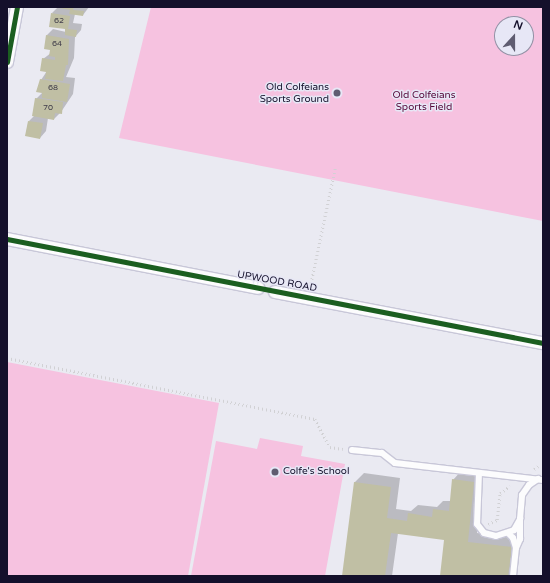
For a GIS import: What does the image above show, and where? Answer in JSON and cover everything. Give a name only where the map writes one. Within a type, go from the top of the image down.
[{"type":"street","points":[[7,62],[16,7]]},
{"type":"street","name":"UPWOOD ROAD","points":[[7,240],[258,288]]},
{"type":"street","name":"UPWOOD ROAD","points":[[275,292],[308,297],[543,343]]},
{"type":"lane","points":[[352,450],[382,453],[395,462],[540,480]]},
{"type":"lane","points":[[479,473],[476,518],[480,529],[484,533],[496,536],[514,530],[520,519]]},
{"type":"lane","points":[[516,548],[520,539],[522,495],[529,485],[540,480]]},
{"type":"lane","points":[[508,533],[514,538],[516,548],[513,576]]},
{"type":"path","points":[[308,297],[335,168]]},
{"type":"path","points":[[7,358],[314,419],[330,447],[352,450]]},
{"type":"path","points":[[480,529],[497,520],[500,493],[538,466]]},
{"type":"green space","name":"Old Colfeians Sports Field","points":[[151,7],[543,7],[543,221],[119,138]]},
{"type":"green space","points":[[7,362],[219,403],[188,576],[7,576]]},
{"type":"green space","points":[[260,438],[303,446],[301,456],[345,464],[325,576],[191,576],[216,441],[257,449]]},
{"type":"building","points":[[54,7],[74,7],[73,10],[84,11],[83,16],[69,14],[70,10]]},
{"type":"building","points":[[51,13],[70,16],[68,29],[77,30],[76,37],[65,35],[65,29],[49,27]]},
{"type":"building","points":[[46,35],[69,39],[68,65],[66,65],[63,81],[45,79],[46,72],[40,71],[42,58],[55,60],[55,57],[49,56],[50,50],[44,49]]},
{"type":"building","points":[[40,79],[70,84],[67,102],[42,98],[42,93],[36,92]]},
{"type":"building","points":[[35,98],[63,102],[62,114],[55,113],[54,120],[32,116]]},
{"type":"building","points":[[28,121],[43,123],[40,139],[25,136]]},
{"type":"building","points":[[452,479],[474,482],[468,542],[512,547],[508,576],[440,576],[444,540],[391,533],[385,576],[342,576],[354,482],[391,487],[387,518],[407,521],[408,513],[432,517],[433,509],[449,511]]},
{"type":"cycle path","points":[[7,62],[17,7]]},
{"type":"cycle path","points":[[7,239],[543,343]]},
{"type":"place","name":"Old Colfeians Sports Ground","points":[[337,93]]},
{"type":"place","name":"Colfe's School","points":[[275,472]]}]
